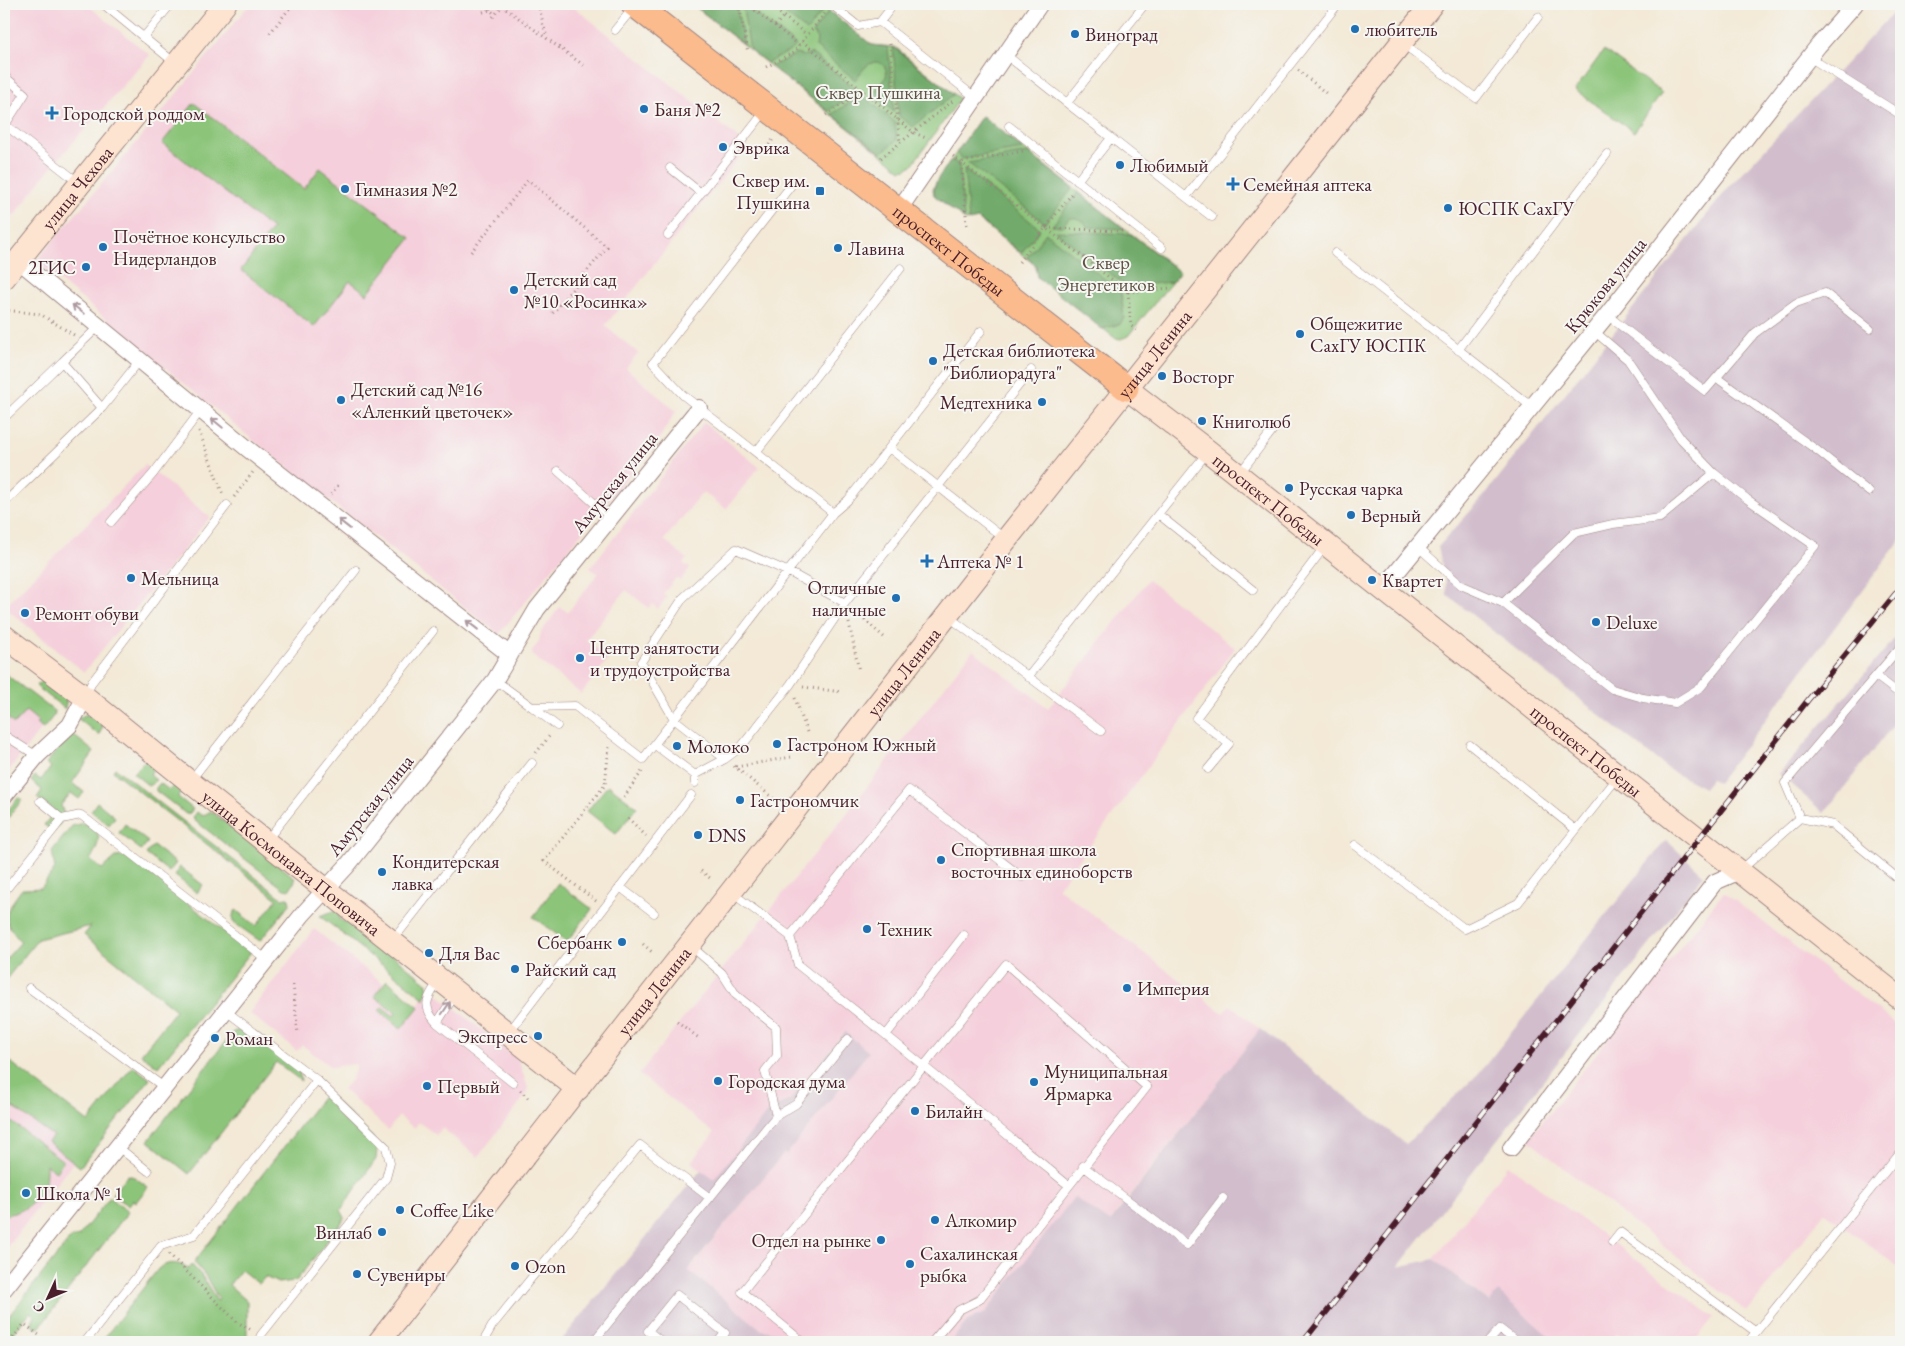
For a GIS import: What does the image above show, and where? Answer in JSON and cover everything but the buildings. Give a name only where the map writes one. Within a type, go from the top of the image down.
[{"type":"main road","name":"улица Чехова","points":[[4,278],[225,4]]},
{"type":"main road","name":"проспект Победы","points":[[635,4],[898,211],[1208,450],[1901,999]]},
{"type":"main road","name":"улица Ленина","points":[[379,1342],[1006,540],[1432,4]]},
{"type":"main road","name":"улица Космонавта Поповича","points":[[4,636],[85,697],[578,1089]]},
{"type":"street","points":[[898,211],[971,94],[1006,55],[1040,4]]},
{"type":"street","name":"Крюкова улица","points":[[1383,588],[1608,315],[1809,57],[1856,4]]},
{"type":"street","points":[[18,260],[140,360],[198,415],[263,460],[510,655]]},
{"type":"street","name":"Амурская улица","points":[[4,1289],[304,914],[347,866],[496,680],[537,609],[700,408]]},
{"type":"street","points":[[4,796],[37,756],[70,725],[85,697]]},
{"type":"street","points":[[1511,1148],[1715,882],[1740,871]]},
{"type":"lane","points":[[103,4],[176,64]]},
{"type":"lane","points":[[143,38],[171,4]]},
{"type":"lane","points":[[615,30],[635,4]]},
{"type":"lane","points":[[831,4],[858,26],[880,22],[894,4]]},
{"type":"lane","points":[[1067,103],[1145,4]]},
{"type":"lane","points":[[1186,197],[1338,4]]},
{"type":"lane","points":[[1400,42],[1476,98],[1538,17]]},
{"type":"lane","points":[[880,22],[971,94]]},
{"type":"lane","points":[[1006,55],[1212,218]]},
{"type":"lane","points":[[1809,57],[1901,114]]},
{"type":"lane","points":[[4,76],[26,94],[5,124],[81,184]]},
{"type":"lane","points":[[668,235],[767,108]]},
{"type":"lane","points":[[1009,126],[1162,248]]},
{"type":"lane","points":[[1077,181],[1111,138]]},
{"type":"lane","points":[[1458,350],[1607,154]]},
{"type":"lane","points":[[670,168],[701,193]]},
{"type":"lane","points":[[793,183],[653,363],[683,395],[833,513]]},
{"type":"lane","points":[[1335,253],[1532,407]]},
{"type":"lane","points":[[756,452],[901,268]]},
{"type":"lane","points":[[1608,315],[1705,391],[1755,332],[1796,303],[1825,293],[1870,329]]},
{"type":"lane","points":[[4,418],[99,326]]},
{"type":"lane","points":[[532,707],[575,706],[643,759],[833,513],[848,500],[981,331]]},
{"type":"lane","points":[[1417,546],[1461,585],[1503,603],[1612,689],[1643,698],[1675,703],[1702,686],[1816,546],[1747,499],[1714,473],[1681,439],[1628,360],[1594,331]]},
{"type":"lane","points":[[4,503],[102,408],[140,360]]},
{"type":"lane","points":[[62,362],[102,408]]},
{"type":"lane","points":[[655,745],[695,779],[741,746],[790,685],[845,603],[1031,370]]},
{"type":"lane","points":[[1717,378],[1818,450],[1869,492]]},
{"type":"lane","points":[[111,522],[153,474],[198,415]]},
{"type":"lane","points":[[1239,475],[1275,427]]},
{"type":"lane","points":[[889,448],[1006,540]]},
{"type":"lane","points":[[1028,677],[1208,450]]},
{"type":"lane","points":[[558,471],[611,518]]},
{"type":"lane","points":[[1503,603],[1574,533],[1613,524],[1660,518],[1714,473]]},
{"type":"lane","points":[[85,697],[92,682],[227,505]]},
{"type":"lane","points":[[1158,514],[1254,590]]},
{"type":"lane","points":[[1208,770],[1228,744],[1196,718],[1327,544]]},
{"type":"lane","points":[[725,759],[674,719],[641,662],[683,598],[736,549],[789,572],[845,603]]},
{"type":"lane","points":[[190,782],[356,570]]},
{"type":"lane","points":[[947,616],[1101,731]]},
{"type":"lane","points":[[266,842],[433,631]]},
{"type":"lane","points":[[1800,818],[1785,783],[1901,646]]},
{"type":"lane","points":[[1876,676],[1901,695]]},
{"type":"lane","points":[[496,680],[557,726]]},
{"type":"lane","points":[[4,735],[37,756]]},
{"type":"lane","points":[[1470,745],[1576,830]]},
{"type":"lane","points":[[392,941],[532,763]]},
{"type":"lane","points":[[1355,845],[1465,929],[1518,903],[1619,776]]},
{"type":"lane","points":[[790,936],[909,790],[1022,877]]},
{"type":"lane","points":[[508,1034],[691,795]]},
{"type":"lane","points":[[40,801],[62,819]]},
{"type":"lane","points":[[4,892],[62,819],[81,815],[267,960]]},
{"type":"lane","points":[[1740,871],[1800,818]]},
{"type":"lane","points":[[1800,818],[1833,825],[1901,881]]},
{"type":"lane","points":[[620,887],[654,913]]},
{"type":"lane","points":[[732,892],[790,936],[798,965],[1068,1185]]},
{"type":"lane","points":[[886,1035],[964,935]]},
{"type":"lane","points":[[690,946],[722,973],[736,995],[776,1027],[777,1056],[765,1071],[776,1116]]},
{"type":"lane","points":[[803,1342],[742,1292],[1006,964],[1147,1087],[979,1300],[959,1310],[932,1342]]},
{"type":"lane","points":[[448,986],[427,999],[426,1007],[429,1015],[513,1083]]},
{"type":"lane","points":[[437,1023],[448,986]]},
{"type":"lane","points":[[28,988],[165,1088]]},
{"type":"lane","points":[[226,1011],[317,1080],[386,1147],[390,1163],[386,1178],[259,1339]]},
{"type":"lane","points":[[593,1342],[776,1116],[796,1104],[848,1040]]},
{"type":"lane","points":[[85,1342],[161,1246],[194,1235],[317,1080]]},
{"type":"lane","points":[[484,1342],[492,1326],[640,1145],[710,1198]]},
{"type":"lane","points":[[118,1146],[148,1170]]},
{"type":"lane","points":[[1748,1342],[1901,1152]]},
{"type":"lane","points":[[1083,1166],[1188,1245],[1223,1198]]},
{"type":"lane","points":[[1612,1242],[1620,1232],[1756,1332]]},
{"type":"lane","points":[[662,1342],[648,1331],[677,1295],[725,1333],[718,1342]]},
{"type":"lane","points":[[1488,1342],[1500,1328],[1517,1342]]},
{"type":"path","points":[[270,33],[293,4]]},
{"type":"path","points":[[488,4],[494,15],[503,5],[586,67]]},
{"type":"path","points":[[538,4],[548,39]]},
{"type":"path","points":[[739,4],[748,53]]},
{"type":"path","points":[[747,4],[799,45]]},
{"type":"path","points":[[753,9],[757,4]]},
{"type":"path","points":[[768,4],[808,34]]},
{"type":"path","points":[[766,67],[794,52],[831,4]]},
{"type":"path","points":[[484,12],[490,10]]},
{"type":"path","points":[[776,26],[784,16]]},
{"type":"path","points":[[889,29],[900,143]]},
{"type":"path","points":[[802,41],[913,132],[934,142]]},
{"type":"path","points":[[1291,64],[1327,94]]},
{"type":"path","points":[[826,115],[863,91]]},
{"type":"path","points":[[881,158],[913,132],[971,94]]},
{"type":"path","points":[[766,149],[775,136]]},
{"type":"path","points":[[960,162],[1038,149]]},
{"type":"path","points":[[951,154],[1128,292],[1170,288]]},
{"type":"path","points":[[960,162],[967,225]]},
{"type":"path","points":[[471,252],[528,180],[607,247],[551,315]]},
{"type":"path","points":[[1019,262],[1076,190],[1077,181]]},
{"type":"path","points":[[1046,228],[1143,232]]},
{"type":"path","points":[[1128,292],[1131,326],[1137,330]]},
{"type":"path","points":[[4,310],[40,314],[84,341]]},
{"type":"path","points":[[198,415],[227,505]]},
{"type":"path","points":[[227,505],[263,460]]},
{"type":"path","points":[[845,603],[885,638]]},
{"type":"path","points":[[845,603],[859,671]]},
{"type":"path","points":[[808,735],[790,685],[842,692]]},
{"type":"path","points":[[532,763],[534,755],[557,726]]},
{"type":"path","points":[[605,907],[544,861],[605,785],[610,734]]},
{"type":"path","points":[[736,767],[791,757]]},
{"type":"path","points":[[624,797],[643,771],[643,759]]},
{"type":"path","points":[[725,759],[774,799]]},
{"type":"path","points":[[628,818],[654,844]]},
{"type":"path","points":[[734,830],[743,837]]},
{"type":"path","points":[[701,871],[710,878]]},
{"type":"path","points":[[643,944],[652,952]]},
{"type":"path","points":[[293,985],[298,1034]]},
{"type":"path","points":[[677,1020],[700,1039]]},
{"type":"path","points":[[161,1246],[237,1322],[259,1339]]},
{"type":"path","points":[[10,1342],[24,1324],[39,1335]]},
{"type":"shaded area","name":"Городской роддом","points":[[4,4],[86,4],[150,55],[48,171],[14,216],[4,208]]},
{"type":"shaded area","points":[[250,4],[570,4],[748,146],[605,326],[638,353],[626,368],[676,411],[660,437],[499,634],[254,441],[36,261],[143,135]]},
{"type":"shaded area","points":[[1897,4],[1901,4],[1901,539],[1718,783],[1711,779],[1704,788],[1671,771],[1447,595],[1438,547],[1484,496],[1729,187],[1897,9]]},
{"type":"shaded area","points":[[704,422],[759,467],[726,509],[703,492],[664,540],[687,559],[683,563],[690,568],[680,581],[676,578],[663,594],[667,597],[658,609],[652,604],[649,608],[626,590],[586,640],[609,658],[581,694],[533,656],[532,651],[539,642],[541,632],[560,607],[568,612],[598,574],[590,568]]},
{"type":"shaded area","points":[[145,465],[210,517],[84,672],[4,607]]},
{"type":"shaded area","points":[[1148,580],[1235,648],[1058,888],[1223,1013],[1230,1005],[1260,1029],[1109,1222],[1074,1198],[985,1313],[969,1319],[950,1342],[788,1342],[775,1332],[762,1330],[688,1271],[869,1052],[844,1032],[790,1100],[770,1109],[714,1180],[691,1162],[714,1133],[639,1074],[844,817],[973,650],[1048,708]]},
{"type":"shaded area","points":[[1901,631],[1901,730],[1894,724],[1824,813],[1779,774]]},
{"type":"shaded area","points":[[4,675],[53,713],[4,777]]},
{"type":"shaded area","points":[[1666,840],[1704,875],[1398,1267],[1434,1259],[1489,1302],[1498,1292],[1556,1342],[950,1342],[969,1319],[985,1313],[1074,1197],[1110,1222],[1260,1029],[1406,1144],[1479,1073]]},
{"type":"shaded area","points":[[1724,892],[1901,1028],[1901,1269],[1825,1212],[1747,1312],[1528,1140]]},
{"type":"shaded area","points":[[314,929],[415,1008],[420,1002],[426,985],[518,1059],[528,1088],[525,1096],[478,1157],[442,1128],[436,1135],[419,1122],[414,1128],[399,1116],[388,1130],[343,1089],[352,1079],[357,1064],[331,1067],[302,1045],[297,1051],[249,1013]]},
{"type":"shaded area","points":[[845,1032],[869,1052],[786,1155],[784,1153],[688,1270],[762,1330],[775,1332],[788,1342],[560,1342],[701,1170],[714,1179],[770,1109],[790,1100]]},
{"type":"shaded area","name":"Школа № 1","points":[[4,1067],[94,1136],[4,1251]]},
{"type":"shaded area","points":[[1508,1165],[1714,1317],[1694,1342],[1629,1342],[1617,1333],[1609,1342],[1556,1342],[1498,1293],[1490,1302],[1434,1259]]},
{"type":"green space","name":"Сквер Пушкина","points":[[692,4],[819,4],[872,45],[895,47],[960,99],[912,165],[907,169],[901,170]]},
{"type":"green space","points":[[692,4],[736,4],[744,45]]},
{"type":"green space","points":[[742,4],[796,45],[792,50],[767,63],[750,50]]},
{"type":"green space","points":[[772,4],[819,4],[825,8],[807,31]]},
{"type":"green space","points":[[829,11],[872,45],[888,47],[894,112],[873,94],[884,81],[886,72],[884,66],[879,62],[869,64],[855,80],[816,47],[817,39],[813,32]]},
{"type":"green space","points":[[893,47],[954,94],[913,127],[899,116]]},
{"type":"green space","points":[[1604,50],[1662,93],[1634,132],[1575,90]]},
{"type":"green space","points":[[811,53],[858,91],[828,111],[771,67],[796,54],[803,56]]},
{"type":"green space","points":[[862,95],[895,122],[897,140],[881,153],[832,114]]},
{"type":"green space","points":[[194,103],[304,189],[320,168],[411,238],[367,294],[350,281],[314,327],[241,270],[272,229],[162,143]]},
{"type":"green space","name":"Сквер Энергетиков","points":[[982,116],[1180,272],[1128,336],[1121,339],[1115,338],[1037,277],[1035,265],[978,219],[966,221],[934,195],[933,189],[936,182]]},
{"type":"green space","points":[[982,116],[1023,149],[963,159],[956,153]]},
{"type":"green space","points":[[1028,153],[1073,188],[1045,223],[968,163]]},
{"type":"green space","points":[[952,160],[959,165],[964,219],[934,195],[937,180]]},
{"type":"green space","points":[[964,169],[1040,229],[1021,253],[978,219],[969,221]]},
{"type":"green space","points":[[1078,192],[1125,229],[1087,227],[1082,220],[1077,218],[1068,219],[1063,226],[1052,226]]},
{"type":"green space","points":[[1055,231],[1131,234],[1180,272],[1172,282],[1126,286]]},
{"type":"green space","points":[[1046,233],[1121,292],[1124,318],[1120,324],[1102,329],[1037,277],[1036,265],[1027,258]]},
{"type":"green space","points":[[4,673],[54,711],[55,714],[43,729],[36,724],[38,721],[26,711],[14,724],[8,718],[4,704]]},
{"type":"green space","points":[[44,680],[67,697],[65,709],[36,686]]},
{"type":"green space","points":[[88,714],[103,726],[99,735],[77,718]]},
{"type":"green space","points":[[72,734],[94,752],[72,783],[84,792],[79,799],[71,793],[61,805],[65,817],[54,831],[44,825],[55,811],[37,798],[42,790],[31,781],[35,776],[41,780],[51,767],[46,763]]},
{"type":"green space","points":[[146,760],[154,766],[150,775],[156,780],[149,786],[133,773]]},
{"type":"green space","points":[[115,768],[282,898],[286,897],[289,899],[290,904],[260,941],[233,922],[233,915],[236,910],[256,926],[277,899],[113,771]]},
{"type":"green space","points":[[160,783],[169,790],[176,784],[182,788],[178,797],[193,809],[189,814],[186,814],[156,791]]},
{"type":"green space","points":[[608,785],[637,807],[616,834],[587,811]]},
{"type":"green space","points":[[19,797],[22,800],[4,823],[4,815]]},
{"type":"green space","points":[[97,802],[115,817],[109,825],[91,811]]},
{"type":"green space","points":[[211,811],[294,877],[295,881],[289,890],[284,889],[194,820],[193,817],[197,812],[202,816]]},
{"type":"green space","points":[[83,823],[95,829],[98,833],[98,843],[90,860],[102,869],[116,857],[127,856],[251,952],[158,1067],[141,1054],[176,1010],[84,935],[91,926],[38,939],[4,982],[4,961],[21,942],[7,921],[8,910],[22,889],[41,888],[55,869],[52,851],[72,826]]},
{"type":"green space","points":[[125,824],[148,842],[141,850],[119,833]]},
{"type":"green space","points":[[153,846],[176,863],[169,872],[146,854]]},
{"type":"green space","points":[[180,867],[203,885],[197,893],[174,875]]},
{"type":"green space","points":[[558,883],[592,909],[567,942],[533,917]]},
{"type":"green space","points":[[334,911],[339,912],[339,919],[344,922],[350,921],[426,982],[428,988],[425,999],[320,916]]},
{"type":"green space","points":[[387,980],[419,1007],[401,1029],[379,1010],[382,1007],[394,1016],[396,1013],[374,996]]},
{"type":"green space","points":[[246,1028],[299,1069],[301,1081],[276,1062],[189,1174],[148,1141],[233,1032]]},
{"type":"green space","points":[[4,1057],[88,1122],[133,1066],[150,1079],[80,1167],[48,1142],[53,1136],[4,1101]]},
{"type":"green space","points":[[325,1094],[328,1094],[372,1137],[377,1149],[376,1159],[341,1210],[345,1218],[296,1281],[278,1283],[265,1277],[259,1284],[241,1270],[229,1285],[247,1301],[247,1342],[101,1342],[158,1269],[166,1265],[177,1264],[189,1269],[192,1265],[202,1276],[217,1301],[219,1300],[205,1275],[194,1262]]},
{"type":"green space","points":[[4,1116],[63,1161],[56,1172],[46,1165],[43,1189],[30,1205],[18,1212],[4,1215]]},
{"type":"green space","points":[[128,1175],[148,1187],[136,1202],[133,1200],[128,1206],[112,1194]]},
{"type":"green space","points":[[110,1197],[128,1212],[39,1328],[34,1328],[32,1325],[35,1316],[30,1312],[10,1338],[6,1332],[8,1317],[70,1239],[79,1236]]},
{"type":"railway","points":[[1303,1342],[1808,700],[1901,587]]},
{"type":"place","name":"любитель","points":[[1355,29]]},
{"type":"place","name":"Виноград","points":[[1075,34]]},
{"type":"place","name":"Баня №2","points":[[644,109]]},
{"type":"place","name":"Городской роддом","points":[[52,113]]},
{"type":"place","name":"Эврика","points":[[723,147]]},
{"type":"place","name":"Любимый","points":[[1120,165]]},
{"type":"place","name":"Семейная аптека","points":[[1233,184]]},
{"type":"place","name":"Гимназия №2","points":[[345,189]]},
{"type":"place","name":"Сквер им. Пушкина","points":[[820,191]]},
{"type":"place","name":"ЮСПК СахГУ","points":[[1448,208]]},
{"type":"place","name":"Почётное консульство Нидерландов","points":[[103,247]]},
{"type":"place","name":"Лавина","points":[[838,248]]},
{"type":"place","name":"2ГИС","points":[[86,267]]},
{"type":"place","name":"Детский сад №10 «Росинка»","points":[[514,290]]},
{"type":"place","name":"Общежитие СахГУ ЮСПК","points":[[1300,334]]},
{"type":"place","name":"Детская библиотека \"Библиорадуга\"","points":[[933,361]]},
{"type":"place","name":"Восторг","points":[[1162,376]]},
{"type":"place","name":"Детский сад №16 «Аленкий цветочек»","points":[[341,400]]},
{"type":"place","name":"Медтехника","points":[[1042,402]]},
{"type":"place","name":"Книголюб","points":[[1202,421]]},
{"type":"place","name":"Русская чарка","points":[[1289,488]]},
{"type":"place","name":"Верный","points":[[1351,515]]},
{"type":"place","name":"Аптека № 1","points":[[927,561]]},
{"type":"place","name":"Мельница","points":[[131,578]]},
{"type":"place","name":"Квартет","points":[[1372,580]]},
{"type":"place","name":"Отличные наличные","points":[[896,598]]},
{"type":"place","name":"Ремонт обуви","points":[[25,613]]},
{"type":"place","name":"Deluxe","points":[[1596,622]]},
{"type":"place","name":"Центр занятости и трудоустройства","points":[[580,658]]},
{"type":"place","name":"Гастроном Южный","points":[[777,744]]},
{"type":"place","name":"Молоко","points":[[677,746]]},
{"type":"place","name":"Гастрономчик","points":[[740,800]]},
{"type":"place","name":"DNS","points":[[698,835]]},
{"type":"place","name":"Спортивная школа восточных единоборств","points":[[941,860]]},
{"type":"place","name":"Кондитерская лавка","points":[[382,872]]},
{"type":"place","name":"Техник","points":[[867,929]]},
{"type":"place","name":"Сбербанк","points":[[622,942]]},
{"type":"place","name":"Для Вас","points":[[429,953]]},
{"type":"place","name":"Райский сад","points":[[515,969]]},
{"type":"place","name":"Империя","points":[[1127,988]]},
{"type":"place","name":"Экспресс","points":[[538,1036]]},
{"type":"place","name":"Роман","points":[[215,1038]]},
{"type":"place","name":"Городская дума","points":[[718,1081]]},
{"type":"place","name":"Муниципальная Ярмарка","points":[[1034,1082]]},
{"type":"place","name":"Первый","points":[[427,1086]]},
{"type":"place","name":"Билайн","points":[[915,1111]]},
{"type":"place","name":"Школа № 1","points":[[26,1193]]},
{"type":"place","name":"Coffee Like","points":[[400,1210]]},
{"type":"place","name":"Алкомир","points":[[935,1220]]},
{"type":"place","name":"Винлаб","points":[[382,1232]]},
{"type":"place","name":"Отдел на рынке","points":[[881,1240]]},
{"type":"place","name":"Сахалинская рыбка","points":[[910,1264]]},
{"type":"place","name":"Ozon","points":[[515,1266]]},
{"type":"place","name":"Сувениры","points":[[357,1274]]}]
